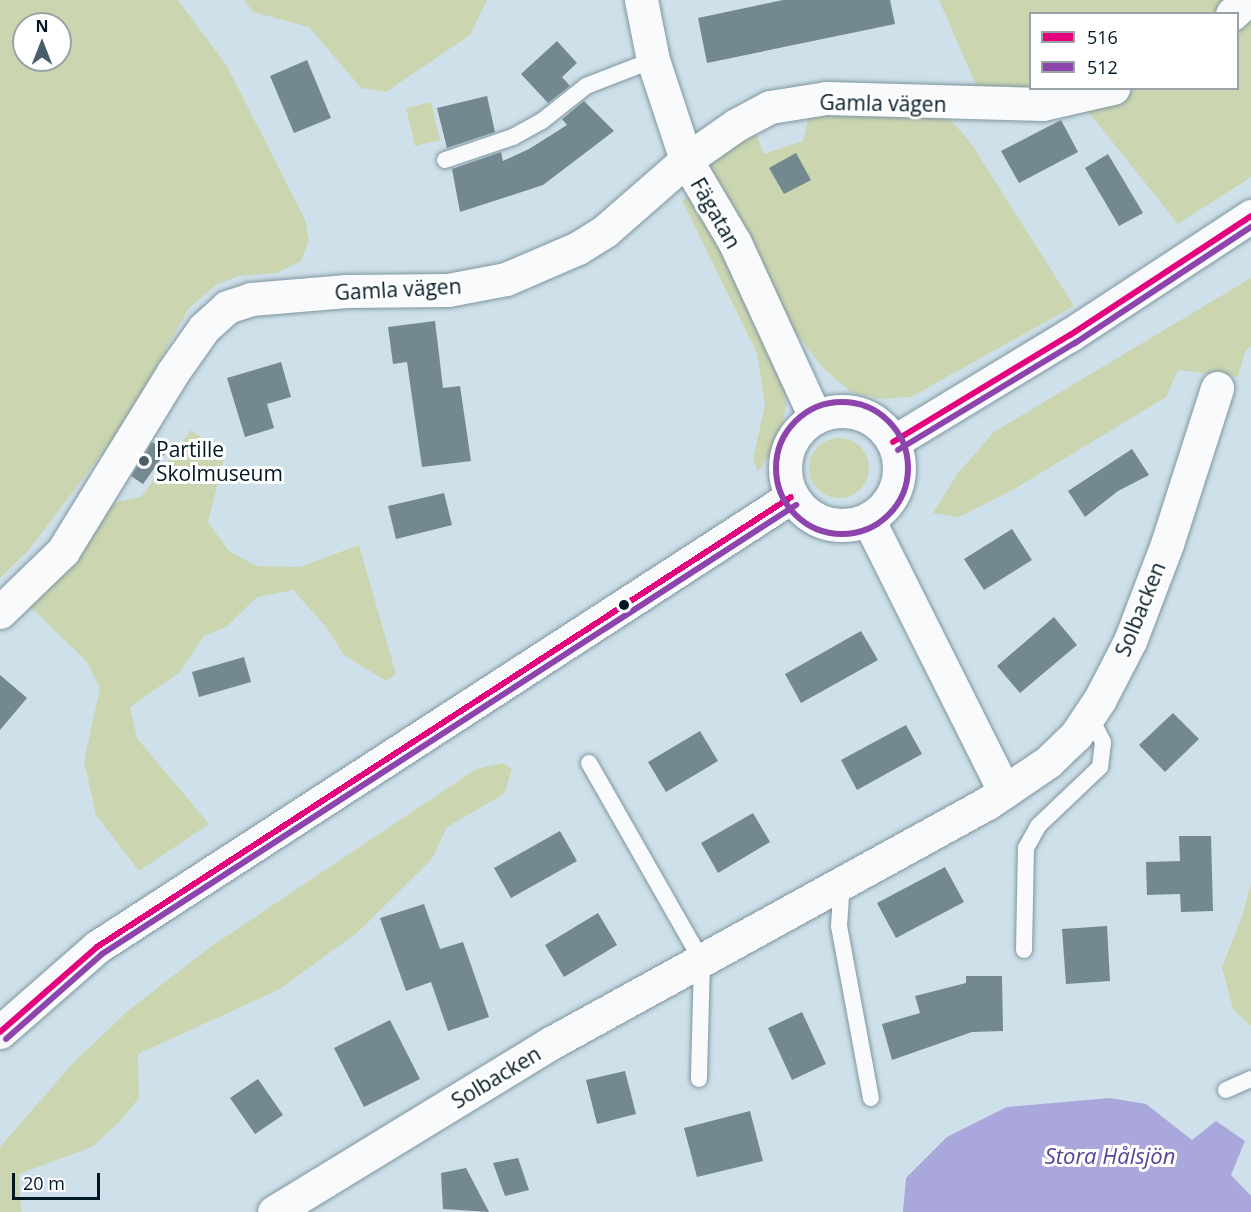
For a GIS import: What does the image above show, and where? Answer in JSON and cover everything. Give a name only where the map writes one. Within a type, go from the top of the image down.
[{"type":"street","name":"Fägatan","points":[[641,0],[653,60],[686,160],[735,243],[815,417]]},
{"type":"street","points":[[1234,12],[1247,0]]},
{"type":"street","name":"Gamla vägen","points":[[0,612],[63,551],[174,372],[204,328],[227,307],[251,299],[347,291],[448,290],[506,279],[587,243],[686,160],[736,125],[770,107],[826,98],[1043,104],[1104,90]]},
{"type":"street","points":[[893,442],[1070,335],[1251,216]]},
{"type":"street","name":"Solbacken","points":[[274,1212],[549,1044],[1005,792],[1048,762],[1076,735],[1130,641],[1167,544],[1217,388]]},
{"type":"street","points":[[841,411],[859,414],[882,428],[893,442],[899,464],[896,486],[885,505],[867,519],[844,525],[827,523],[805,512],[791,497],[785,476],[788,450],[801,428],[815,417],[841,411]]},
{"type":"street","points":[[0,1032],[97,947],[791,497]]},
{"type":"street","points":[[867,519],[1005,792]]},
{"type":"lane","points":[[445,160],[513,137],[586,86],[653,60]]},
{"type":"lane","points":[[1024,950],[1026,848],[1038,826],[1100,767],[1103,742],[1089,715]]},
{"type":"lane","points":[[589,764],[702,961],[699,1079]]},
{"type":"lane","points":[[842,882],[839,926],[871,1098]]},
{"type":"lane","points":[[1226,1090],[1251,1079]]},
{"type":"green space","points":[[0,0],[178,0],[227,66],[305,220],[309,240],[301,261],[277,273],[239,276],[216,285],[189,308],[123,426],[28,551],[0,578]]},
{"type":"green space","points":[[244,0],[487,0],[470,35],[386,92],[361,88],[309,27],[253,12]]},
{"type":"green space","points":[[939,0],[1251,0],[1251,177],[1178,224],[1087,110],[979,92]]},
{"type":"green space","points":[[431,102],[440,140],[415,146],[406,108]]},
{"type":"green space","points":[[811,107],[928,112],[950,119],[971,143],[1074,306],[911,397],[880,399],[851,392],[824,369],[789,324],[714,183],[710,163],[754,128],[764,154],[803,141]]},
{"type":"green space","points":[[688,196],[696,198],[785,387],[786,405],[779,441],[758,472],[753,459],[765,405],[757,353],[682,201]]},
{"type":"green space","points":[[1251,278],[1251,347],[1246,350],[1238,377],[1178,370],[1166,397],[1016,488],[959,517],[933,513],[958,473],[994,432]]},
{"type":"green space","points":[[191,430],[225,454],[208,522],[229,551],[257,566],[300,567],[359,545],[396,674],[386,681],[344,655],[326,627],[293,590],[257,597],[226,627],[204,636],[180,672],[130,707],[137,738],[209,824],[139,871],[96,815],[84,761],[100,688],[87,662],[27,603],[77,551],[115,502],[141,497]]},
{"type":"green space","points":[[833,438],[845,438],[861,446],[867,456],[869,468],[867,480],[861,490],[845,498],[833,498],[817,490],[809,474],[809,462],[817,446]]},
{"type":"green space","points":[[503,763],[512,769],[504,794],[447,827],[432,859],[358,932],[280,989],[138,1054],[139,1098],[121,1120],[92,1147],[19,1174],[21,1212],[0,1212],[0,1147],[73,1063],[129,1010],[209,948],[476,769]]},
{"type":"green space","points":[[1251,882],[1251,1026],[1233,1009],[1222,967],[1243,914]]},
{"type":"water","name":"Stora Hålsjön","points":[[1110,1098],[1146,1104],[1192,1140],[1216,1121],[1245,1141],[1231,1175],[1251,1196],[1251,1212],[903,1212],[906,1178],[947,1137],[1007,1107]]},
{"type":"building","points":[[783,0],[890,0],[895,24],[707,63],[698,18]]},
{"type":"building","points":[[557,41],[577,63],[562,77],[570,86],[548,103],[521,74]]},
{"type":"building","points":[[307,60],[331,118],[294,133],[270,76]]},
{"type":"building","points":[[487,96],[495,132],[447,148],[437,108]]},
{"type":"building","points":[[584,101],[614,131],[543,185],[460,212],[452,169],[501,152],[503,161],[529,149],[567,125],[562,119]]},
{"type":"building","points":[[1061,120],[1078,152],[1019,183],[1001,151]]},
{"type":"building","points":[[796,153],[811,180],[784,194],[769,168]]},
{"type":"building","points":[[1108,154],[1143,213],[1119,226],[1085,168]]},
{"type":"building","points":[[435,321],[443,388],[460,386],[471,461],[422,467],[407,362],[393,364],[388,327]]},
{"type":"building","points":[[281,362],[291,397],[267,404],[274,428],[245,437],[227,378]]},
{"type":"building","name":"Partille Skolmuseum","points":[[152,442],[166,452],[143,484],[131,476]]},
{"type":"building","points":[[1132,449],[1149,475],[1118,491],[1085,517],[1068,491]]},
{"type":"building","points":[[444,493],[452,525],[396,539],[388,506]]},
{"type":"building","points":[[1012,529],[1032,560],[984,590],[964,559]]},
{"type":"building","points":[[1054,617],[1077,645],[1020,693],[997,666]]},
{"type":"building","points":[[861,631],[878,660],[801,703],[785,674]]},
{"type":"building","points":[[244,657],[251,682],[199,697],[192,672]]},
{"type":"building","points":[[0,675],[27,698],[0,730]]},
{"type":"building","points":[[1173,713],[1199,739],[1165,772],[1139,745]]},
{"type":"building","points":[[906,725],[922,754],[857,790],[841,760]]},
{"type":"building","points":[[700,731],[718,761],[666,792],[648,762]]},
{"type":"building","points":[[753,813],[770,842],[718,873],[701,843]]},
{"type":"building","points":[[560,831],[577,861],[511,898],[494,868]]},
{"type":"building","points":[[1179,836],[1211,836],[1213,911],[1181,912],[1180,894],[1147,895],[1146,862],[1180,861]]},
{"type":"building","points":[[945,867],[964,902],[896,938],[877,903]]},
{"type":"building","points":[[424,904],[440,949],[463,942],[489,1017],[448,1031],[431,982],[406,991],[380,918]]},
{"type":"building","points":[[598,913],[617,945],[564,977],[545,945]]},
{"type":"building","points":[[1107,926],[1110,981],[1066,984],[1062,929]]},
{"type":"building","points":[[966,976],[1002,976],[1003,1031],[972,1032],[892,1060],[882,1024],[920,1013],[915,996],[966,983]]},
{"type":"building","points":[[802,1012],[826,1064],[792,1080],[768,1028]]},
{"type":"building","points":[[390,1020],[420,1079],[364,1107],[334,1048]]},
{"type":"building","points":[[625,1071],[636,1114],[597,1124],[586,1080]]},
{"type":"building","points":[[258,1079],[283,1115],[255,1134],[230,1098]]},
{"type":"building","points":[[750,1111],[763,1161],[697,1177],[684,1128]]},
{"type":"building","points":[[518,1158],[529,1190],[505,1196],[493,1163]]},
{"type":"building","points":[[466,1168],[489,1212],[443,1209],[441,1173]]},
{"type":"transit line","name":"516","points":[[893,442],[1070,335],[1251,216]]},
{"type":"transit line","name":"512","points":[[898,450],[1075,343],[1251,227]]},
{"type":"transit line","name":"512","points":[[842,402],[867,407],[889,421],[903,443],[908,468],[903,493],[889,515],[867,529],[842,534],[817,529],[795,515],[781,493],[776,468],[781,443],[795,421],[817,407],[842,402]]},
{"type":"transit line","name":"516","points":[[0,1032],[97,947],[791,497]]},
{"type":"transit line","name":"512","points":[[6,1039],[102,954],[796,505]]},
{"type":"place","name":"Partille Skolmuseum","points":[[144,461]]}]
